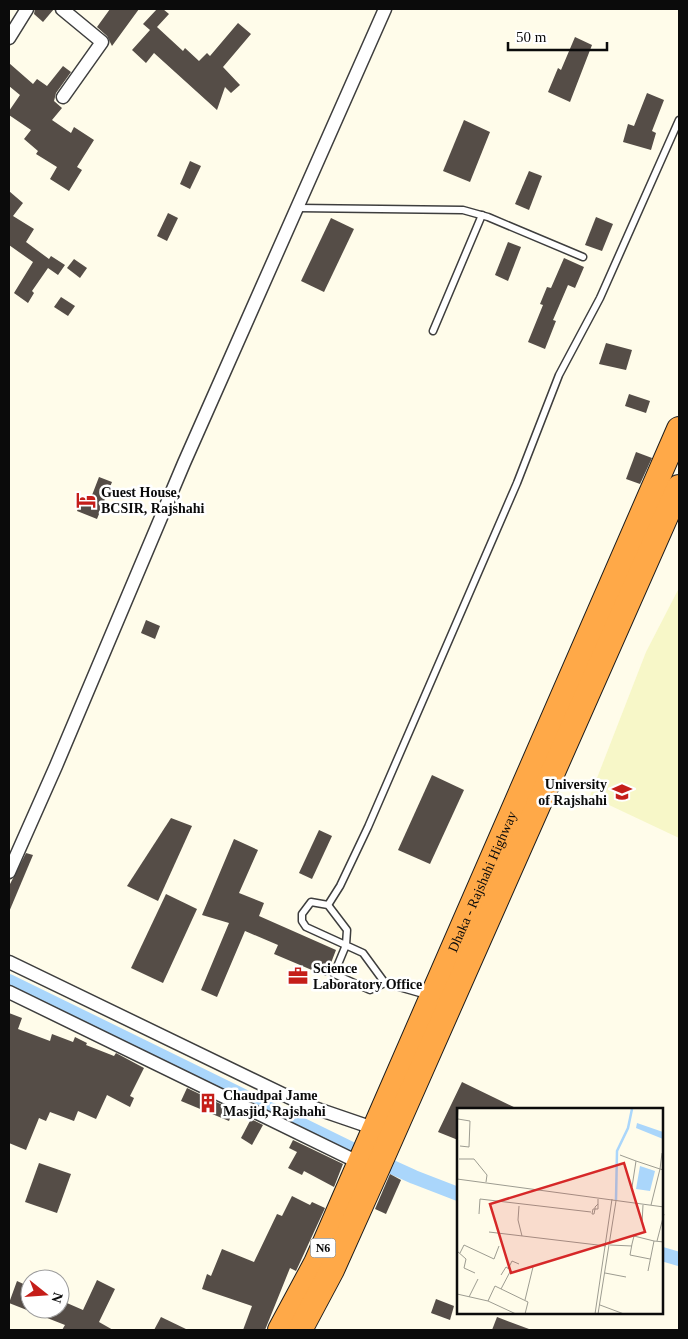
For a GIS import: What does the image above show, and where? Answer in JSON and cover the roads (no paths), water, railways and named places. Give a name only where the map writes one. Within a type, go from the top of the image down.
[{"type":"highway","name":"Dhaka - Rajshahi Highway","points":[[382,1136],[432,997],[679,429]]},
{"type":"highway","name":"Dhaka - Rajshahi Highway","points":[[300,1330],[332,1270],[368,1168],[382,1136],[679,487]]},
{"type":"highway","name":"Dhaka - Rajshahi Highway","points":[[280,1330],[368,1168]]},
{"type":"street","points":[[10,38],[27,9]]},
{"type":"street","points":[[62,9],[102,42],[63,97]]},
{"type":"street","points":[[9,872],[56,766],[184,463],[385,9]]},
{"type":"street","points":[[9,962],[303,1104],[382,1136]]},
{"type":"street","points":[[9,992],[368,1168]]},
{"type":"lane","points":[[328,905],[340,886],[368,827],[517,483],[559,375],[600,298],[679,120]]},
{"type":"lane","points":[[298,208],[463,210],[482,215],[582,257]]},
{"type":"lane","points":[[433,331],[482,215]]},
{"type":"lane","points":[[385,982],[370,990],[334,974],[346,945],[347,930],[328,905],[311,902],[302,914],[302,921],[306,927],[346,945],[363,953],[385,982],[432,997]]},
{"type":"waterway","points":[[9,981],[352,1149],[414,1177],[457,1194]]},
{"type":"waterway","points":[[663,1254],[679,1259]]},
{"type":"place","name":"Guest House, BCSIR, Rajshahi","points":[[86,500]]},
{"type":"place","name":"University of Rajshahi","points":[[622,792]]},
{"type":"place","name":"Science Laboratory Office","points":[[298,976]]},
{"type":"place","name":"Chaudpai Jame Masjid, Rajshahi","points":[[208,1103]]}]
